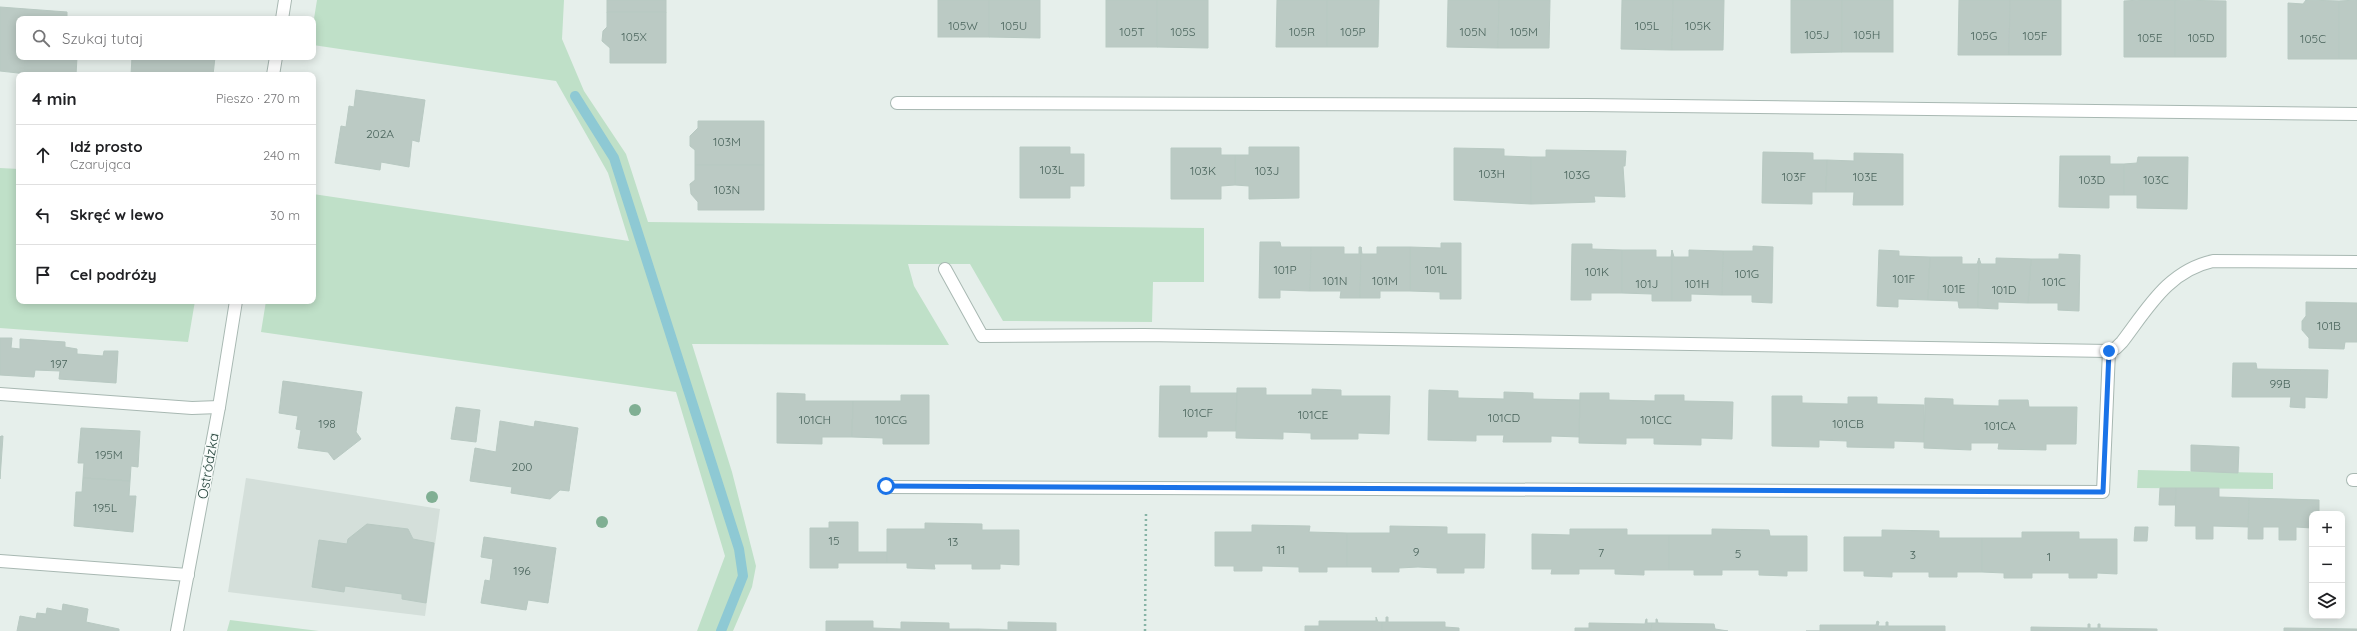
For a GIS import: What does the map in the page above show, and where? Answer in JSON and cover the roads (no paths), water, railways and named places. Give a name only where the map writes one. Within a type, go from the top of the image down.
[{"type":"street","points":[[282,16],[285,0]]},
{"type":"street","points":[[274,72],[276,60]]},
{"type":"street","points":[[898,103],[1586,105],[2357,114]]},
{"type":"street","points":[[945,269],[982,336],[1168,336],[2109,351],[2116,348],[2122,342],[2174,278],[2201,264],[2213,261],[2357,262]]},
{"type":"street","name":"Ostródzka","points":[[177,631],[219,407],[236,304]]},
{"type":"street","points":[[886,486],[2103,492],[2109,351]]},
{"type":"street","points":[[0,394],[192,408],[219,407]]},
{"type":"street","points":[[0,561],[188,575]]},
{"type":"waterway","points":[[575,96],[614,158],[739,549],[743,576],[721,631]]}]
